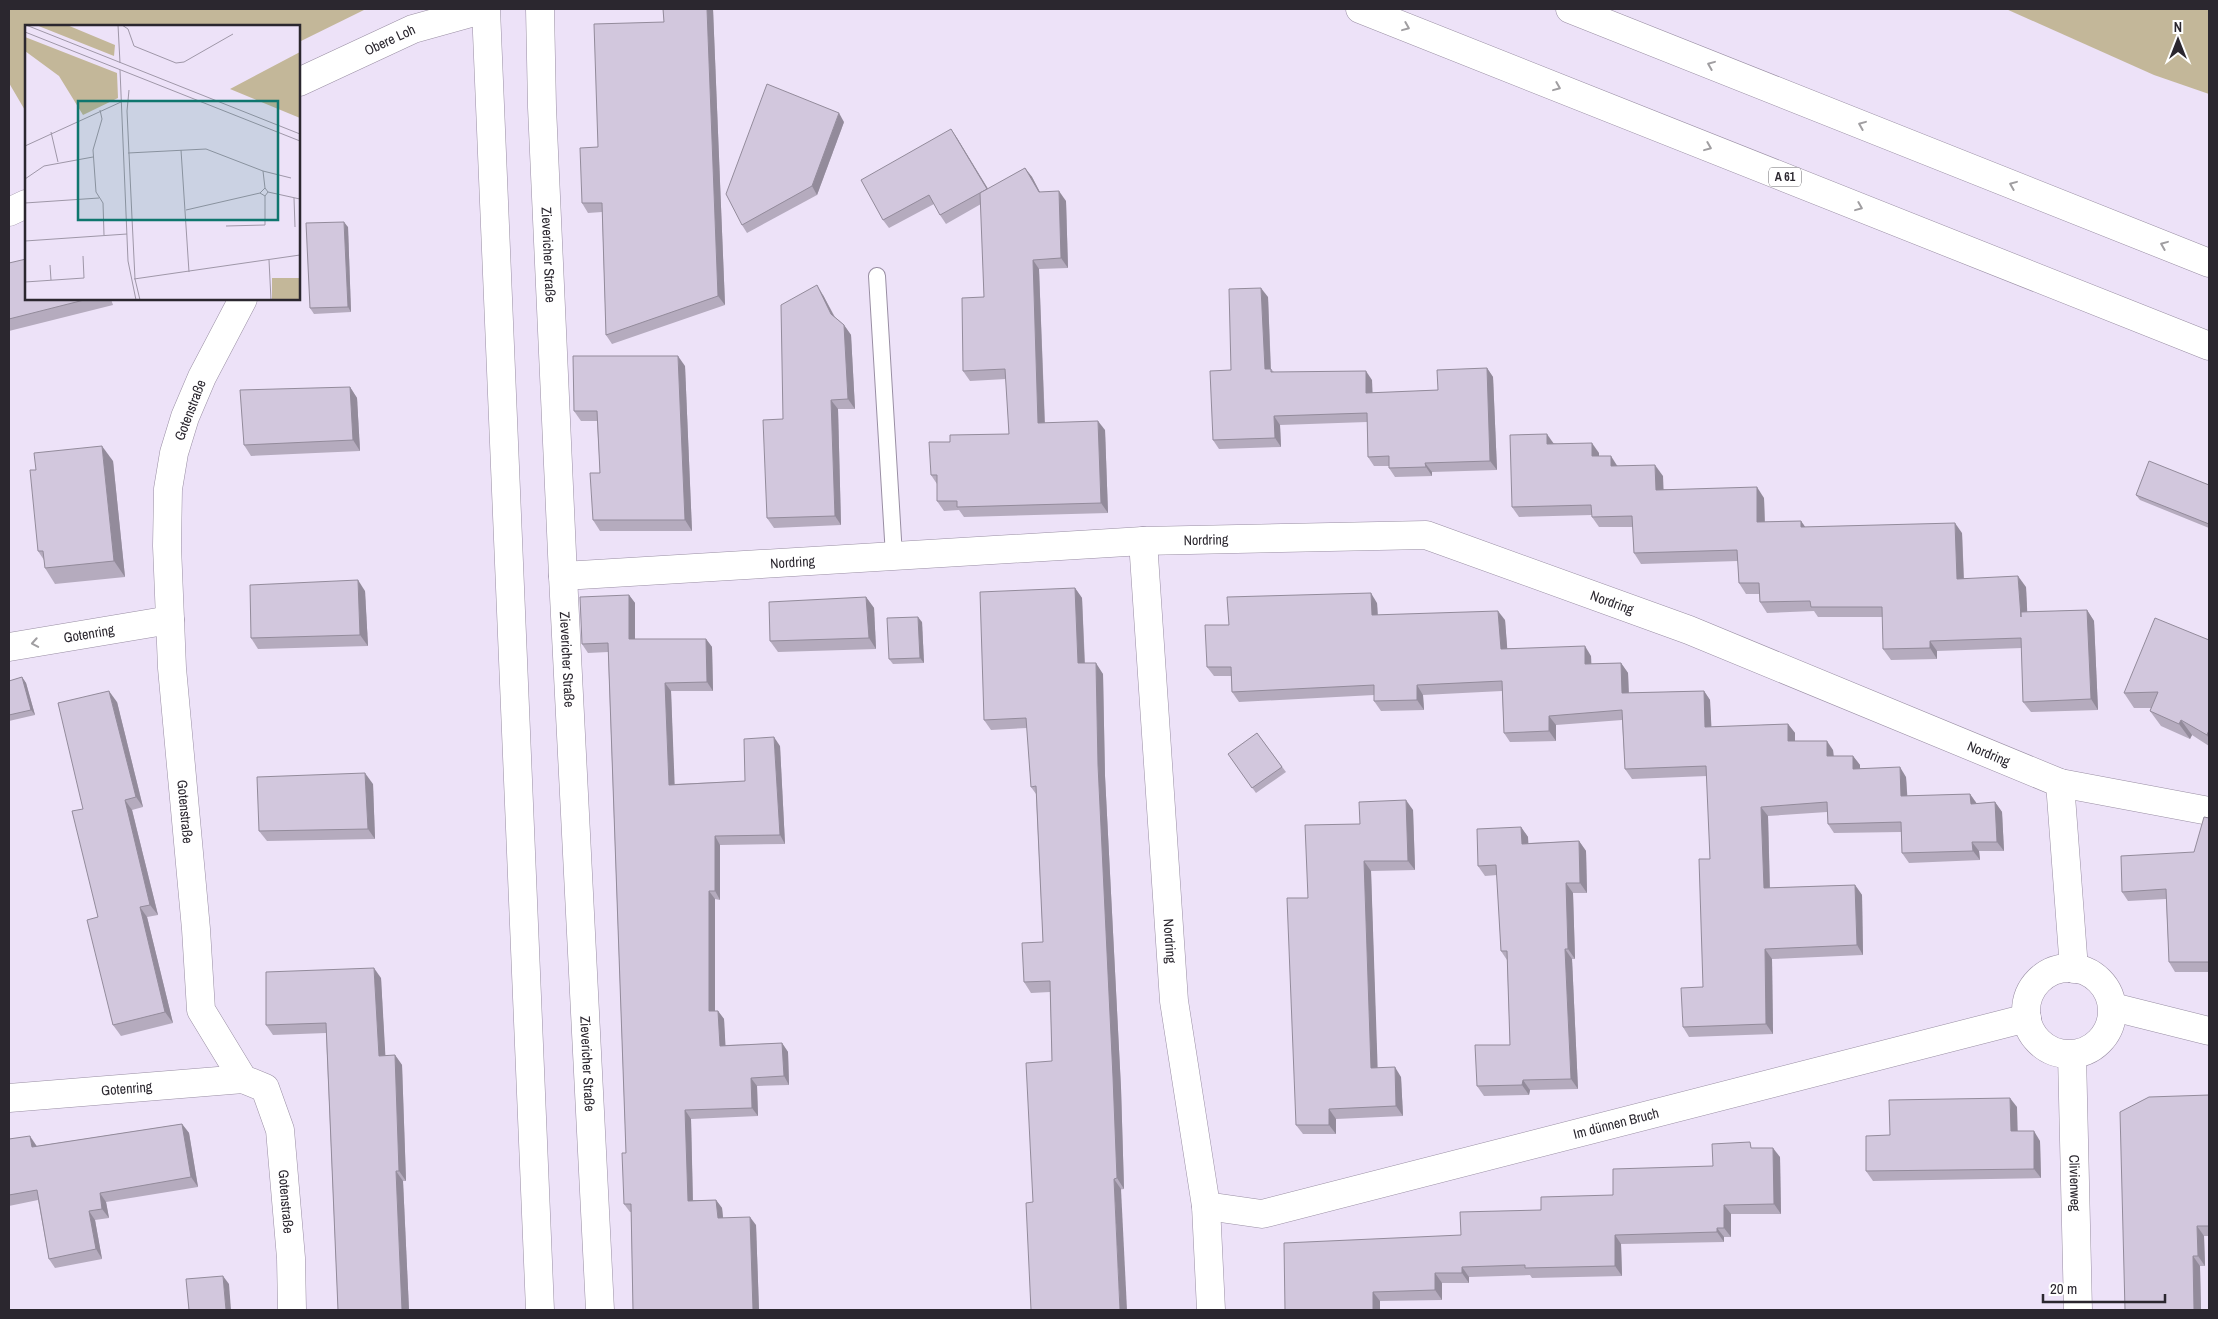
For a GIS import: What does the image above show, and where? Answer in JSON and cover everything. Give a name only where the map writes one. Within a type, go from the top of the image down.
[{"type":"main road","name":"Obere Loh","points":[[300,82],[413,29],[485,9]]},
{"type":"main road","points":[[485,9],[540,1310]]},
{"type":"main road","name":"Zievericher Straße","points":[[540,9],[542,107],[563,576],[600,1310]]},
{"type":"main road","name":"A 61","points":[[1360,9],[2209,346]]},
{"type":"main road","points":[[1570,9],[2209,263]]},
{"type":"main road","points":[[9,212],[25,204]]},
{"type":"main road","name":"Gotenstraße","points":[[242,300],[202,377],[185,417],[174,453],[168,489],[167,546],[170,620],[202,1010],[243,1079],[265,1088],[280,1130],[292,1258],[292,1310]]},
{"type":"main road","name":"Nordring","points":[[563,576],[1143,542],[1426,535],[1688,630],[2060,783],[2209,811]]},
{"type":"main road","name":"Nordring","points":[[1143,542],[1174,1001],[1206,1206],[1211,1310]]},
{"type":"main road","name":"Gotenring","points":[[9,647],[170,620]]},
{"type":"main road","points":[[2060,783],[2074,969]]},
{"type":"main road","points":[[2074,969],[2092,974],[2103,984],[2113,1008],[2110,1027],[2102,1040],[2087,1051],[2072,1055],[2056,1053],[2043,1046],[2032,1033],[2027,1018],[2028,999],[2034,986],[2045,976],[2059,970],[2074,969]]},
{"type":"main road","points":[[2113,1008],[2209,1031]]},
{"type":"main road","name":"Im dünnen Bruch","points":[[1206,1206],[1262,1214],[2027,1018]]},
{"type":"main road","name":"Clivienweg","points":[[2072,1055],[2078,1310]]},
{"type":"main road","name":"Gotenring","points":[[9,1098],[243,1079]]},
{"type":"lane","points":[[877,276],[894,556]]},
{"type":"shaded area","points":[[9,9],[366,9],[300,42],[300,25],[25,25],[25,110],[9,83]]},
{"type":"shaded area","points":[[2006,9],[2209,9],[2209,94],[2154,75]]},
{"type":"building","points":[[663,9],[707,9],[718,296],[606,335],[602,203],[582,203],[580,148],[598,147],[594,24],[664,22]]},
{"type":"building","points":[[767,84],[839,113],[812,186],[742,225],[726,194]]},
{"type":"building","points":[[951,129],[987,189],[940,215],[929,195],[883,220],[861,180]]},
{"type":"building","points":[[1025,168],[1039,192],[1059,191],[1061,258],[1033,260],[1038,423],[1098,421],[1101,503],[957,507],[957,501],[937,501],[937,475],[931,475],[929,442],[950,442],[950,435],[1009,434],[1005,369],[963,371],[962,298],[984,297],[980,193]]},
{"type":"building","points":[[344,222],[348,307],[310,308],[306,223]]},
{"type":"building","points":[[25,259],[25,300],[84,300],[9,319],[9,263]]},
{"type":"building","points":[[817,285],[831,314],[844,325],[848,399],[831,400],[835,516],[767,518],[763,420],[783,419],[781,305]]},
{"type":"building","points":[[1261,288],[1265,369],[1271,369],[1271,372],[1366,371],[1366,393],[1438,390],[1437,370],[1487,368],[1490,461],[1425,463],[1426,467],[1389,468],[1389,456],[1368,457],[1367,413],[1274,416],[1275,438],[1213,440],[1210,371],[1231,370],[1229,289]]},
{"type":"building","points":[[573,356],[678,356],[685,520],[593,520],[590,473],[600,473],[597,411],[574,411]]},
{"type":"building","points":[[350,387],[353,440],[244,445],[240,390]]},
{"type":"building","points":[[1547,434],[1547,444],[1592,443],[1592,456],[1611,456],[1611,466],[1655,465],[1656,490],[1757,487],[1757,522],[1801,521],[1801,527],[1955,523],[1957,579],[2018,576],[2021,617],[2021,612],[2087,610],[2091,699],[2023,702],[2021,638],[1930,641],[1930,648],[1883,649],[1882,607],[1811,607],[1810,601],[1760,602],[1759,583],[1739,583],[1737,550],[1634,553],[1632,516],[1592,517],[1591,505],[1512,507],[1510,435]]},
{"type":"building","points":[[102,446],[114,561],[45,568],[43,551],[38,551],[30,470],[36,470],[34,453]]},
{"type":"building","points":[[2149,461],[2209,485],[2209,524],[2136,495]]},
{"type":"building","points":[[358,580],[360,635],[251,638],[250,585]]},
{"type":"building","points":[[1075,588],[1078,663],[1096,663],[1098,765],[1117,1178],[1114,1179],[1120,1310],[1031,1310],[1026,1203],[1033,1202],[1026,1063],[1052,1061],[1050,981],[1024,982],[1022,943],[1043,942],[1036,786],[1031,787],[1026,718],[984,720],[980,592]]},
{"type":"building","points":[[1371,593],[1372,615],[1498,611],[1501,649],[1585,646],[1585,664],[1621,663],[1622,693],[1704,691],[1705,727],[1788,724],[1788,741],[1827,741],[1827,756],[1853,756],[1853,769],[1900,767],[1901,796],[1970,794],[1971,804],[1995,802],[1997,842],[1972,842],[1973,851],[1902,853],[1901,822],[1828,824],[1827,802],[1761,807],[1764,888],[1855,885],[1857,945],[1765,949],[1766,1024],[1683,1027],[1681,988],[1703,987],[1699,859],[1710,859],[1706,766],[1625,769],[1622,710],[1549,716],[1549,731],[1504,733],[1502,681],[1417,685],[1417,700],[1374,701],[1374,685],[1232,692],[1231,667],[1207,667],[1205,625],[1229,625],[1227,597]]},
{"type":"building","points":[[629,595],[629,639],[706,639],[707,682],[665,683],[669,785],[745,781],[744,739],[774,737],[780,835],[715,836],[715,891],[709,891],[709,1011],[718,1011],[720,1046],[782,1043],[784,1076],[751,1078],[752,1108],[685,1110],[688,1201],[716,1200],[718,1218],[750,1217],[753,1310],[633,1310],[631,1204],[624,1204],[622,1153],[626,1153],[608,643],[582,644],[580,597]]},
{"type":"building","points":[[866,597],[869,638],[770,641],[769,602]]},
{"type":"building","points":[[918,617],[920,658],[889,659],[887,618]]},
{"type":"building","points":[[2155,618],[2209,640],[2209,730],[2207,735],[2181,720],[2179,724],[2150,711],[2158,692],[2124,693]]},
{"type":"building","points":[[22,677],[31,710],[9,715],[9,681]]},
{"type":"building","points":[[109,691],[136,797],[125,800],[150,905],[140,907],[165,1012],[113,1025],[87,920],[98,917],[72,811],[83,809],[58,703]]},
{"type":"building","points":[[1257,733],[1282,767],[1252,788],[1228,754]]},
{"type":"building","points":[[365,773],[368,829],[259,831],[257,777]]},
{"type":"building","points":[[1406,800],[1408,861],[1364,861],[1371,1068],[1395,1067],[1396,1106],[1329,1109],[1329,1125],[1296,1125],[1287,898],[1308,898],[1305,825],[1360,824],[1359,802]]},
{"type":"building","points":[[2204,817],[2209,818],[2209,962],[2169,962],[2166,889],[2122,892],[2121,856],[2194,852]]},
{"type":"building","points":[[1521,827],[1522,844],[1579,841],[1580,883],[1566,883],[1568,949],[1565,949],[1571,1079],[1523,1080],[1522,1085],[1477,1086],[1475,1045],[1510,1045],[1507,951],[1501,951],[1496,865],[1478,866],[1477,829]]},
{"type":"building","points":[[374,968],[379,1056],[395,1055],[399,1171],[396,1171],[402,1310],[338,1310],[326,1023],[266,1025],[266,972]]},
{"type":"building","points":[[2209,1095],[2209,1226],[2197,1226],[2198,1256],[2193,1256],[2194,1310],[2125,1310],[2120,1112],[2149,1097]]},
{"type":"building","points":[[2010,1098],[2011,1131],[2034,1131],[2034,1169],[1866,1171],[1866,1136],[1890,1135],[1889,1100]]},
{"type":"building","points":[[182,1124],[191,1177],[100,1193],[102,1209],[89,1211],[96,1249],[49,1259],[37,1190],[9,1195],[9,1139],[30,1136],[32,1147]]},
{"type":"building","points":[[1750,1142],[1751,1148],[1773,1148],[1774,1204],[1724,1205],[1724,1228],[1717,1228],[1717,1232],[1615,1235],[1615,1266],[1525,1268],[1525,1265],[1462,1267],[1462,1273],[1435,1273],[1435,1290],[1373,1292],[1373,1310],[1285,1310],[1284,1243],[1461,1235],[1460,1212],[1541,1210],[1541,1197],[1613,1195],[1613,1169],[1713,1166],[1712,1144]]},
{"type":"building","points":[[223,1276],[226,1310],[189,1310],[186,1279]]}]
